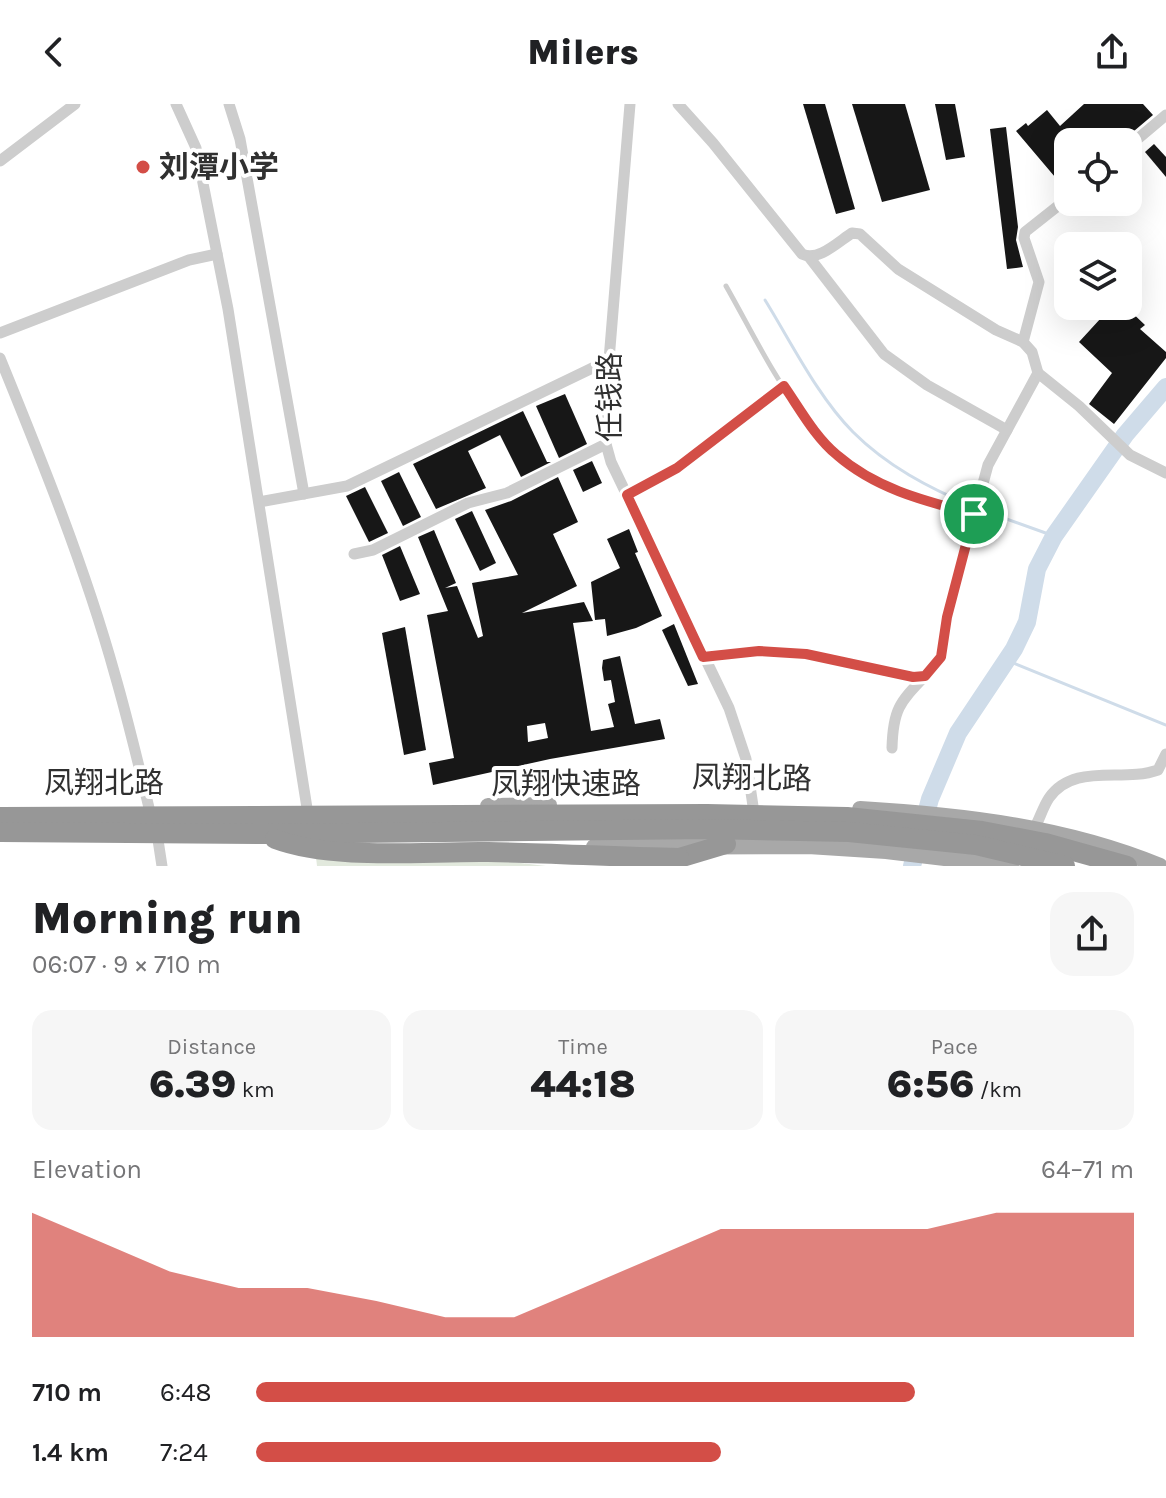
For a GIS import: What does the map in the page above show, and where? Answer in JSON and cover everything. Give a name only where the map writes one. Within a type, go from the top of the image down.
[{"type":"highway","name":"凤翔快速路","points":[[0,817],[691,814],[847,817],[982,831],[1045,843],[1127,866]]},
{"type":"highway","name":"凤翔快速路","points":[[0,832],[264,834],[691,829],[849,832],[976,845],[1065,866]]},
{"type":"highway","points":[[264,834],[299,848],[379,852],[679,858],[726,844]]},
{"type":"main road","name":"凤翔北路","points":[[0,811],[150,812],[513,805],[753,806],[900,811],[1035,827],[1129,853],[1160,866]]},
{"type":"main road","name":"凤翔北路","points":[[0,840],[552,847],[726,844],[886,851],[1011,866]]},
{"type":"street","points":[[0,161],[75,104]]},
{"type":"street","points":[[176,104],[196,148],[217,254],[307,808]]},
{"type":"street","points":[[229,104],[240,139],[304,494]]},
{"type":"street","name":"任钱路","points":[[630,104],[609,360],[606,444],[611,462],[729,708],[746,759],[753,806]]},
{"type":"street","points":[[678,104],[802,254],[809,257],[884,354],[927,385],[1007,430]]},
{"type":"street","points":[[1142,135],[1166,115]]},
{"type":"street","points":[[1023,342],[1039,282],[1024,238],[1025,232],[1054,209]]},
{"type":"street","points":[[809,257],[817,256],[852,233],[860,234],[898,269],[996,330],[1023,342],[1032,352],[1038,373],[1099,424],[1130,455],[1166,473]]},
{"type":"street","points":[[0,333],[189,260],[217,254]]},
{"type":"street","points":[[0,358],[31,434],[115,673],[150,812]]},
{"type":"street","points":[[259,502],[347,486],[609,360]]},
{"type":"street","points":[[892,748],[893,719],[907,694],[941,657],[947,617],[988,465],[1038,373]]},
{"type":"street","points":[[627,495],[677,468],[784,386]]},
{"type":"street","points":[[354,554],[373,550],[468,503],[507,493],[606,444]]},
{"type":"street","points":[[703,657],[759,651],[806,654],[913,677],[925,676]]},
{"type":"street","points":[[1035,827],[1049,798],[1071,779],[1142,776],[1158,770],[1166,754]]},
{"type":"street","points":[[158,840],[162,866]]},
{"type":"lane","points":[[726,286],[784,386],[835,454],[855,469],[909,496],[974,514]]},
{"type":"shaded area","points":[[316,857],[488,859],[546,866],[317,866]]},
{"type":"building","points":[[803,104],[825,104],[855,209],[836,214]]},
{"type":"building","points":[[852,104],[905,104],[930,190],[882,202]]},
{"type":"building","points":[[935,104],[955,104],[965,157],[946,160]]},
{"type":"building","points":[[1084,104],[1143,104],[1153,115],[1138,128],[1054,128],[1054,176],[1016,131],[1026,123],[1028,126],[1047,110],[1060,126]]},
{"type":"building","points":[[1006,127],[1018,227],[1016,240],[1023,267],[1007,269],[990,129]]},
{"type":"building","points":[[1154,144],[1166,157],[1166,177],[1145,152]]},
{"type":"building","points":[[1099,320],[1140,320],[1145,325],[1140,329],[1166,352],[1166,358],[1114,424],[1089,404],[1112,373],[1079,342]]},
{"type":"building","points":[[565,394],[587,444],[559,458],[536,406]]},
{"type":"building","points":[[523,411],[547,462],[551,462],[521,477],[500,435],[468,451],[486,488],[436,509],[413,464]]},
{"type":"building","points":[[592,461],[602,483],[583,492],[573,470]]},
{"type":"building","points":[[399,472],[421,517],[403,526],[381,481]]},
{"type":"building","points":[[558,477],[578,522],[553,534],[577,586],[522,613],[584,602],[593,621],[573,623],[591,731],[614,727],[608,704],[615,702],[611,680],[604,681],[602,668],[603,660],[620,656],[635,724],[660,719],[665,739],[550,759],[433,785],[429,763],[454,758],[427,615],[448,611],[418,537],[434,530],[456,583],[445,588],[457,586],[478,638],[483,636],[472,583],[518,575],[485,510],[511,501]],"holes":[[[545,723],[548,738],[528,742],[527,726]]]},
{"type":"building","points":[[365,487],[388,533],[369,542],[346,496]]},
{"type":"building","points":[[472,511],[496,563],[480,571],[455,519]]},
{"type":"building","points":[[629,529],[638,552],[635,553],[662,616],[607,636],[605,619],[595,620],[591,582],[620,568],[607,539]]},
{"type":"building","points":[[400,546],[420,594],[400,601],[382,555]]},
{"type":"building","points":[[674,624],[698,684],[688,686],[662,630]]},
{"type":"building","points":[[405,627],[426,750],[404,755],[382,633]]},
{"type":"waterway","points":[[765,300],[817,386],[853,432],[909,475],[972,506]]},
{"type":"waterway","points":[[912,866],[930,799],[958,733],[1014,649],[1027,622],[1037,569],[1054,536],[1125,435],[1166,387]]},
{"type":"waterway","points":[[979,509],[1054,536]]},
{"type":"waterway","points":[[1006,660],[1166,725]]},
{"type":"place","name":"刘潭小学","points":[[143,167]]},
{"type":"route","points":[[784,386],[835,454],[855,469],[909,496],[974,514],[947,617],[941,657],[925,676],[913,677],[806,654],[759,651],[703,657],[627,495],[667,476],[784,386]]}]
